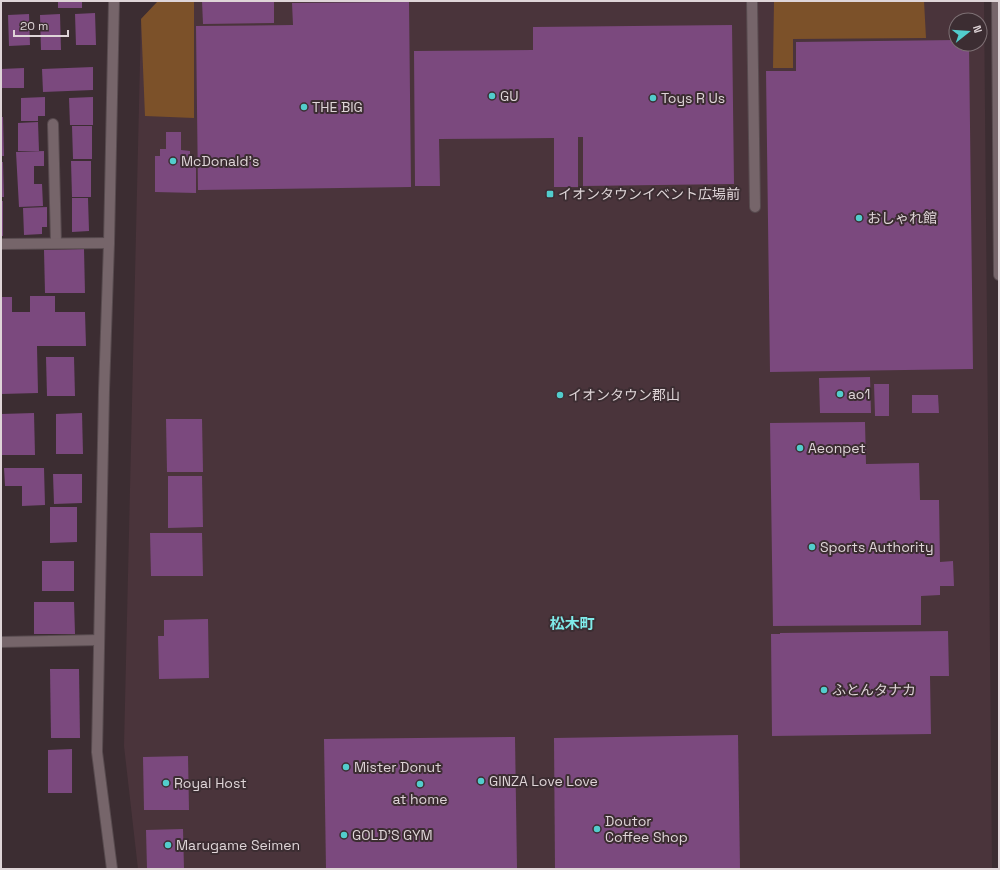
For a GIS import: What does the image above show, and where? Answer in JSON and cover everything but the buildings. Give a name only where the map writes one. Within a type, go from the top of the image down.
[{"type":"street","points":[[112,869],[98,752],[104,391],[109,243],[114,1]]},
{"type":"street","points":[[752,1],[755,207]]},
{"type":"street","points":[[996,1],[998,45],[999,275]]},
{"type":"street","points":[[53,124],[56,243]]},
{"type":"street","points":[[1,244],[109,243]]},
{"type":"street","points":[[1,642],[99,640]]},
{"type":"shaded area","name":"イオンタウン郡山","points":[[158,1],[984,1],[984,12],[948,12],[948,52],[984,52],[992,869],[138,869],[124,746],[141,19]]},
{"type":"shaded area","points":[[158,1],[194,1],[194,118],[145,116],[141,19]]},
{"type":"shaded area","points":[[774,1],[924,1],[926,38],[793,39],[793,68],[773,68]]},
{"type":"place","name":"GU","points":[[492,96]]},
{"type":"place","name":"Toys R Us","points":[[653,98]]},
{"type":"place","name":"THE BIG","points":[[304,107]]},
{"type":"place","name":"McDonald's","points":[[173,161]]},
{"type":"place","name":"イオンタウンイベント広場前","points":[[550,194]]},
{"type":"place","name":"おしゃれ館","points":[[859,218]]},
{"type":"place","name":"ao1","points":[[840,394]]},
{"type":"place","name":"イオンタウン郡山","points":[[560,395]]},
{"type":"place","name":"Aeonpet","points":[[800,448]]},
{"type":"place","name":"Sports Authority","points":[[812,547]]},
{"type":"place","name":"ふとんタナカ","points":[[824,690]]},
{"type":"place","name":"Mister Donut","points":[[346,767]]},
{"type":"place","name":"GINZA Love Love","points":[[481,781]]},
{"type":"place","name":"Royal Host","points":[[166,783]]},
{"type":"place","name":"at home","points":[[420,784]]},
{"type":"place","name":"Doutor Coffee Shop","points":[[597,829]]},
{"type":"place","name":"GOLD'S GYM","points":[[344,835]]},
{"type":"place","name":"Marugame Seimen","points":[[168,845]]},
{"type":"district","name":"松木町","points":[[572,623]]}]
